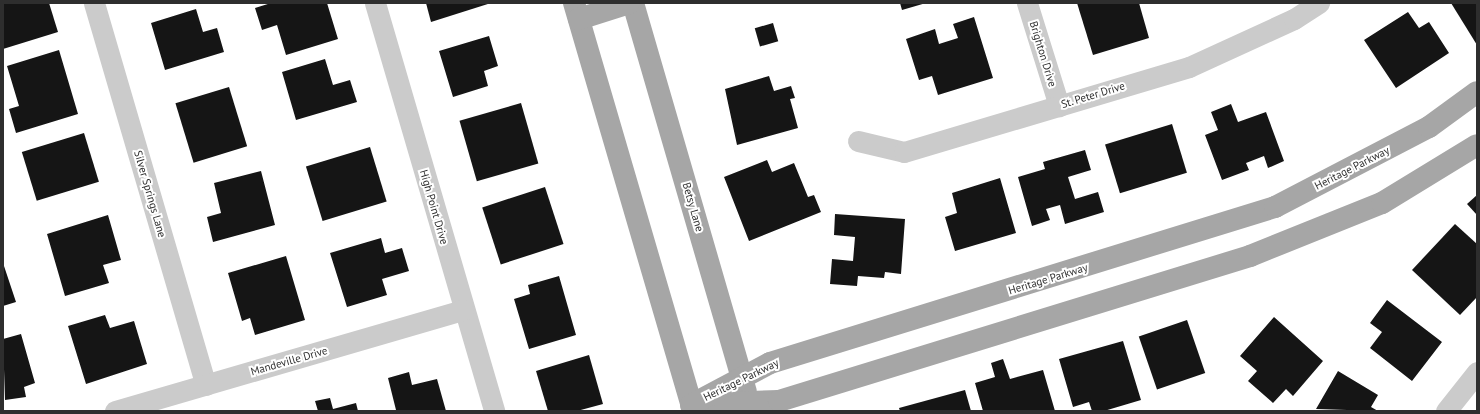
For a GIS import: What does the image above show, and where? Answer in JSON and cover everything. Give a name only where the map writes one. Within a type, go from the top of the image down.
[{"type":"main road","points":[[629,3],[577,11],[692,408]]},
{"type":"main road","name":"Betsy Lane","points":[[633,3],[751,406]]},
{"type":"main road","name":"Heritage Parkway","points":[[692,408],[742,377],[770,363],[1275,207],[1430,127],[1477,92]]},
{"type":"main road","name":"Heritage Parkway","points":[[692,408],[751,406],[779,401],[1250,256],[1382,203],[1477,146]]},
{"type":"street","name":"Silver Springs Lane","points":[[94,3],[206,385]]},
{"type":"street","name":"High Point Drive","points":[[375,3],[494,411]]},
{"type":"street","name":"Brighton Drive","points":[[1027,3],[1059,106]]},
{"type":"street","name":"St. Peter Drive","points":[[858,141],[904,152],[1059,106],[1188,67],[1294,18],[1319,3]]},
{"type":"street","name":"Mandeville Drive","points":[[115,411],[464,310]]},
{"type":"street","points":[[1446,411],[1477,372]]},
{"type":"building","points":[[3,3],[49,3],[58,32],[3,49]]},
{"type":"building","points":[[271,3],[327,3],[338,39],[286,55],[277,25],[262,30],[255,8]]},
{"type":"building","points":[[426,3],[491,3],[431,22]]},
{"type":"building","points":[[900,3],[926,3],[902,10]]},
{"type":"building","points":[[1077,3],[1139,3],[1149,38],[1093,55]]},
{"type":"building","points":[[1451,3],[1477,3],[1477,45]]},
{"type":"building","points":[[196,9],[203,32],[217,28],[224,52],[165,70],[151,23]]},
{"type":"building","points":[[1408,12],[1419,28],[1429,22],[1449,53],[1396,88],[1364,40]]},
{"type":"building","points":[[974,17],[993,78],[938,95],[932,76],[919,80],[906,39],[935,29],[939,44],[958,38],[953,24]]},
{"type":"building","points":[[773,23],[778,41],[760,47],[755,28]]},
{"type":"building","points":[[489,36],[498,66],[484,71],[488,86],[453,97],[439,51]]},
{"type":"building","points":[[59,50],[78,114],[16,133],[9,109],[19,106],[7,66]]},
{"type":"building","points":[[325,59],[333,85],[350,80],[357,102],[296,120],[282,72]]},
{"type":"building","points":[[769,76],[774,91],[791,86],[795,98],[790,99],[798,128],[737,145],[725,89]]},
{"type":"building","points":[[229,87],[247,146],[194,163],[175,103]]},
{"type":"building","points":[[521,103],[538,164],[477,181],[459,121]]},
{"type":"building","points":[[1231,104],[1238,122],[1266,112],[1284,161],[1268,168],[1264,156],[1246,163],[1249,170],[1222,180],[1205,135],[1218,130],[1211,112]]},
{"type":"building","points":[[1172,124],[1187,173],[1120,193],[1105,144]]},
{"type":"building","points":[[84,133],[99,182],[37,201],[22,152]]},
{"type":"building","points":[[370,147],[387,202],[323,221],[306,167]]},
{"type":"building","points":[[1085,150],[1091,170],[1068,177],[1075,199],[1098,192],[1104,212],[1065,224],[1060,205],[1046,209],[1050,220],[1032,226],[1018,177],[1045,169],[1043,162]]},
{"type":"building","points":[[767,160],[772,172],[794,163],[808,197],[814,195],[821,212],[749,241],[724,177]]},
{"type":"building","points":[[261,171],[275,225],[213,242],[207,217],[221,213],[214,183]]},
{"type":"building","points":[[1000,178],[1016,233],[955,251],[945,217],[957,213],[952,193]]},
{"type":"building","points":[[545,187],[564,244],[501,264],[482,207]]},
{"type":"building","points":[[1477,195],[1477,215],[1467,204]]},
{"type":"building","points":[[835,214],[905,219],[901,274],[885,272],[884,278],[858,276],[857,286],[830,284],[832,259],[853,261],[855,237],[834,235]]},
{"type":"building","points":[[108,215],[121,260],[103,265],[109,283],[65,296],[47,234]]},
{"type":"building","points":[[1455,224],[1477,244],[1477,297],[1460,315],[1412,270]]},
{"type":"building","points":[[381,238],[385,253],[402,248],[409,271],[382,279],[387,295],[347,307],[330,253]]},
{"type":"building","points":[[286,256],[305,320],[255,335],[250,318],[242,321],[228,273]]},
{"type":"building","points":[[3,263],[16,302],[3,306]]},
{"type":"building","points":[[559,276],[576,335],[529,349],[514,299],[530,294],[528,285]]},
{"type":"building","points":[[1387,300],[1442,342],[1412,381],[1370,348],[1382,332],[1370,323]]},
{"type":"building","points":[[105,315],[110,328],[134,321],[147,364],[86,384],[68,326]]},
{"type":"building","points":[[1274,317],[1323,361],[1293,396],[1286,389],[1273,403],[1248,381],[1257,371],[1240,356]]},
{"type":"building","points":[[1187,320],[1205,373],[1157,390],[1139,337]]},
{"type":"building","points":[[21,334],[35,383],[24,387],[26,397],[5,400],[3,339]]},
{"type":"building","points":[[1123,341],[1141,400],[1104,411],[1092,411],[1089,402],[1073,407],[1059,359]]},
{"type":"building","points":[[589,355],[603,404],[577,411],[548,411],[536,371]]},
{"type":"building","points":[[1003,359],[1010,379],[1043,370],[1055,411],[983,411],[975,383],[995,377],[991,363]]},
{"type":"building","points":[[1338,371],[1378,395],[1371,407],[1378,411],[1316,409]]},
{"type":"building","points":[[409,372],[412,385],[437,379],[446,411],[394,411],[396,410],[388,378]]},
{"type":"building","points":[[965,390],[971,411],[900,411],[899,408]]},
{"type":"building","points":[[330,398],[333,409],[356,403],[358,411],[318,411],[315,401]]}]
